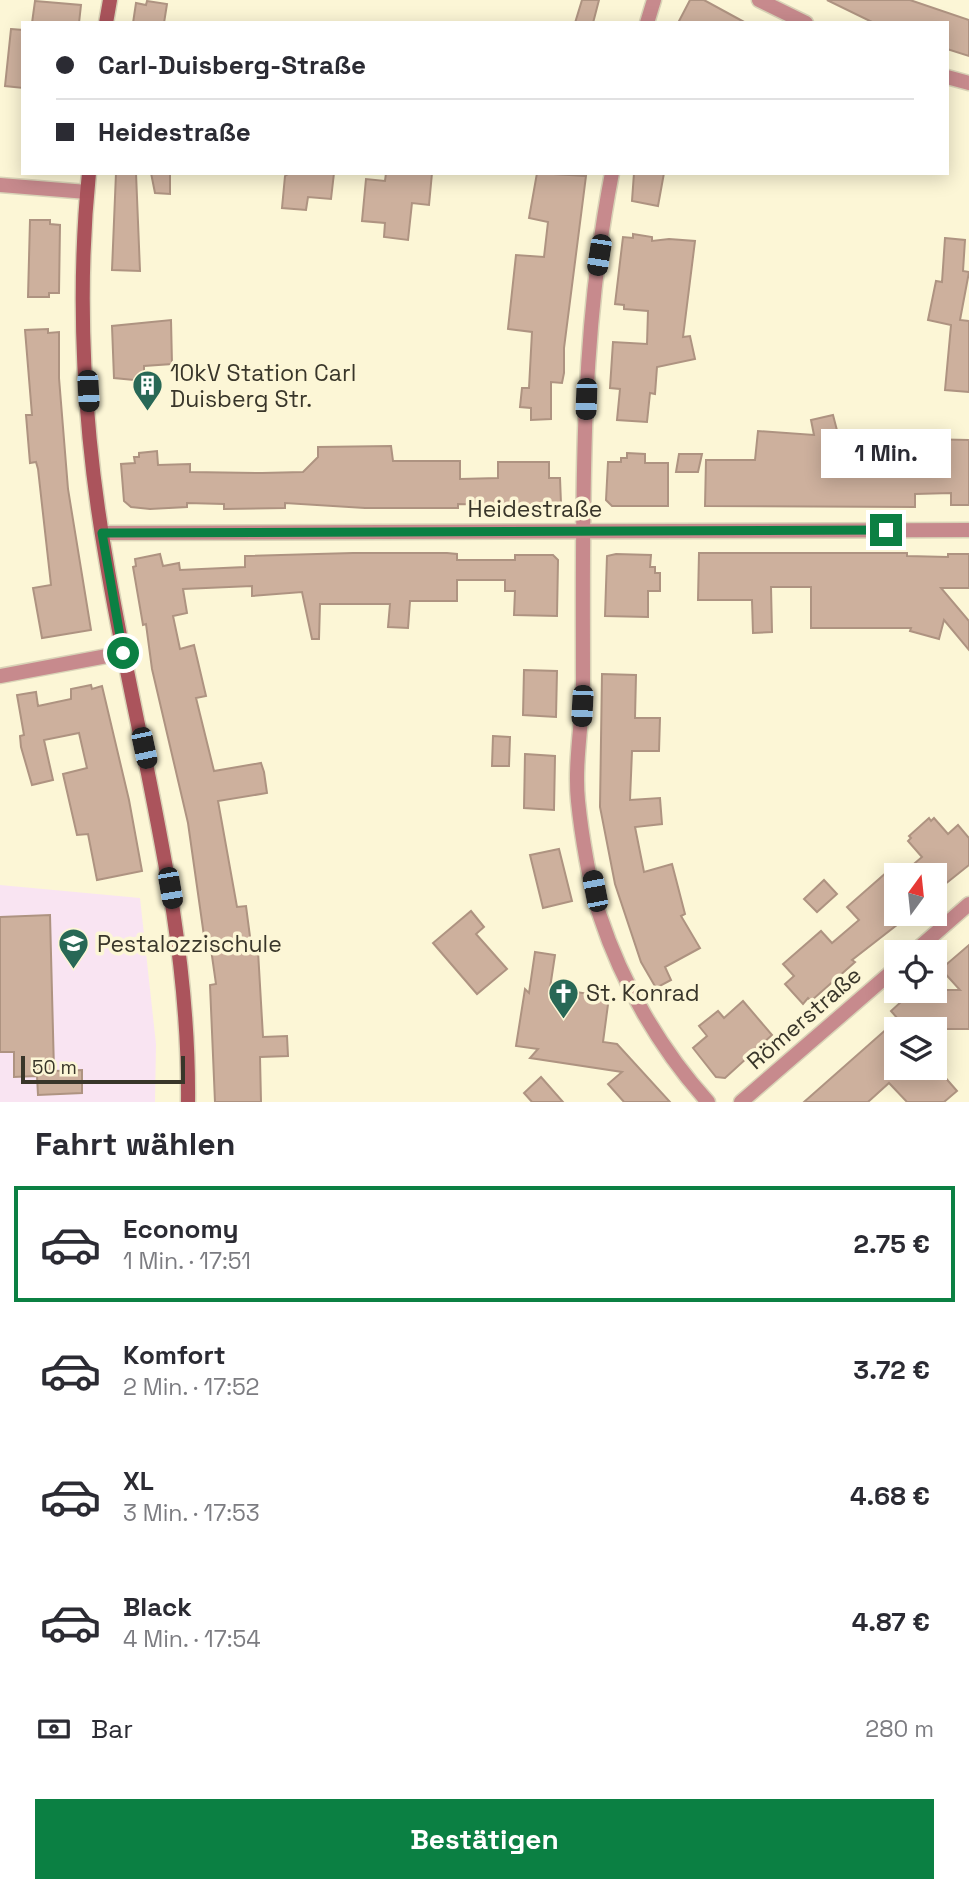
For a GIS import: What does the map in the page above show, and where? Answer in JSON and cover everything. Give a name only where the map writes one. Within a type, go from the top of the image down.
[{"type":"main road","points":[[106,21],[110,0]]},
{"type":"main road","points":[[89,175],[86,364],[91,444],[102,533],[123,653],[159,820],[174,911],[182,976],[188,1102]]},
{"type":"street","points":[[648,21],[654,0]]},
{"type":"street","points":[[759,0],[802,21]]},
{"type":"street","points":[[949,78],[969,83]]},
{"type":"street","points":[[612,175],[595,281],[588,360],[583,531],[583,683],[578,800],[599,914],[652,1028],[708,1102]]},
{"type":"street","points":[[0,185],[87,192]]},
{"type":"street","name":"Heidestraße","points":[[102,533],[969,530]]},
{"type":"street","points":[[0,676],[123,653]]},
{"type":"street","points":[[928,940],[969,904]]},
{"type":"street","name":"Römerstraße","points":[[741,1102],[884,978]]},
{"type":"shaded area","name":"Pestalozzischule","points":[[0,885],[140,898],[156,1044],[155,1102],[0,1102]]},
{"type":"building","points":[[582,0],[599,0],[594,21],[576,21]]},
{"type":"building","points":[[690,0],[704,0],[742,21],[679,21]]},
{"type":"building","points":[[827,0],[910,0],[969,20],[969,56],[949,50],[949,21],[870,21]]},
{"type":"building","points":[[35,1],[81,5],[79,21],[32,21]]},
{"type":"building","points":[[147,1],[167,4],[164,21],[133,21],[136,3],[146,5]]},
{"type":"building","points":[[11,29],[21,30],[21,88],[5,86]]},
{"type":"building","points":[[116,175],[136,175],[140,271],[112,270]]},
{"type":"building","points":[[151,175],[170,175],[170,194],[155,193]]},
{"type":"building","points":[[334,175],[331,199],[308,197],[306,210],[282,208],[285,176]]},
{"type":"building","points":[[386,175],[432,175],[429,205],[412,203],[408,240],[384,237],[385,223],[362,221],[366,179],[385,181]]},
{"type":"building","points":[[537,175],[586,176],[564,348],[564,373],[562,383],[551,382],[551,419],[531,420],[531,408],[520,407],[522,388],[529,388],[532,332],[508,329],[516,255],[544,257],[548,222],[529,218]]},
{"type":"building","points":[[634,175],[664,175],[658,206],[632,201]]},
{"type":"building","points":[[30,220],[50,220],[50,224],[60,225],[59,293],[49,293],[49,297],[28,297]]},
{"type":"building","points":[[633,234],[652,237],[652,241],[695,241],[683,337],[690,336],[695,359],[657,367],[655,394],[650,393],[647,422],[617,420],[620,389],[610,388],[613,342],[647,344],[648,311],[624,309],[624,305],[615,304],[623,237],[633,238]]},
{"type":"building","points":[[945,238],[965,240],[963,271],[969,272],[960,320],[969,321],[969,392],[945,390],[951,325],[928,320],[936,281],[942,282]]},
{"type":"building","points":[[171,320],[172,364],[144,366],[144,381],[114,378],[112,326]]},
{"type":"building","points":[[48,329],[48,333],[59,332],[59,378],[68,489],[91,630],[42,638],[33,588],[51,585],[38,469],[36,462],[30,463],[26,415],[32,415],[25,330]]},
{"type":"building","points":[[833,415],[839,438],[854,438],[854,457],[922,457],[922,439],[969,440],[969,505],[951,505],[951,493],[915,494],[915,507],[705,506],[706,460],[755,460],[758,431],[814,435],[811,420]]},
{"type":"building","points":[[391,446],[393,461],[460,461],[460,479],[498,478],[498,462],[549,462],[549,478],[560,478],[561,504],[553,504],[553,507],[495,508],[495,505],[458,504],[458,508],[365,508],[285,503],[285,508],[224,509],[224,504],[187,503],[187,507],[150,509],[131,507],[124,501],[121,464],[135,463],[134,457],[139,457],[139,453],[157,451],[158,465],[190,464],[190,472],[303,472],[318,457],[318,447]]},
{"type":"building","points":[[627,453],[645,454],[645,463],[668,463],[668,506],[612,506],[606,500],[608,462],[621,462],[621,458],[627,458]]},
{"type":"building","points":[[679,454],[702,454],[698,472],[676,472]]},
{"type":"building","points":[[447,553],[457,554],[457,560],[515,560],[515,555],[553,555],[558,560],[557,616],[514,615],[515,591],[505,591],[505,580],[457,580],[457,601],[410,601],[408,628],[388,627],[390,604],[320,604],[319,639],[312,639],[302,592],[252,596],[252,586],[183,589],[187,613],[173,616],[180,649],[194,645],[206,696],[196,698],[214,771],[261,763],[264,772],[267,793],[218,801],[237,907],[246,906],[252,952],[258,951],[263,1037],[287,1036],[288,1056],[260,1057],[261,1102],[215,1102],[210,985],[216,984],[211,949],[206,950],[188,823],[152,669],[146,624],[143,625],[133,567],[136,566],[135,559],[160,554],[163,566],[179,563],[180,570],[245,567],[245,556]]},
{"type":"building","points":[[699,553],[907,553],[907,556],[948,557],[948,554],[969,554],[969,588],[941,588],[969,621],[969,650],[944,620],[939,639],[910,631],[911,628],[811,628],[811,587],[771,587],[772,632],[753,633],[752,600],[698,600]]},
{"type":"building","points":[[651,555],[650,567],[655,567],[655,573],[660,573],[660,591],[648,591],[648,617],[605,616],[607,556]]},
{"type":"building","points":[[524,670],[557,671],[556,717],[523,715]]},
{"type":"building","points":[[602,674],[636,675],[635,718],[660,718],[659,751],[632,751],[630,800],[660,798],[662,824],[635,827],[644,872],[672,864],[685,914],[681,916],[700,948],[665,967],[671,980],[656,988],[641,962],[615,884],[600,807]]},
{"type":"building","points":[[91,685],[92,689],[102,686],[129,800],[142,871],[97,880],[88,834],[77,835],[63,774],[87,768],[79,733],[44,740],[53,780],[32,785],[21,747],[20,736],[24,735],[17,695],[36,692],[38,706],[71,699],[71,689]]},
{"type":"building","points":[[493,736],[510,737],[509,766],[492,766]]},
{"type":"building","points":[[525,754],[555,756],[554,810],[524,808]]},
{"type":"building","points":[[929,818],[931,821],[934,818],[948,834],[958,825],[969,838],[969,865],[947,883],[947,863],[915,863],[922,857],[908,841],[911,838],[909,836]]},
{"type":"building","points":[[559,849],[572,901],[543,908],[530,855]]},
{"type":"building","points":[[884,875],[884,926],[896,926],[852,960],[855,962],[811,1001],[808,998],[803,1004],[785,984],[794,976],[783,964],[821,931],[832,943],[859,920],[847,907]]},
{"type":"building","points":[[824,880],[837,894],[817,912],[804,899]]},
{"type":"building","points":[[471,911],[484,927],[476,934],[507,969],[477,994],[433,943]]},
{"type":"building","points":[[50,915],[54,1071],[82,1070],[82,1093],[38,1095],[37,1076],[14,1077],[14,1052],[0,1052],[0,917]]},
{"type":"building","points":[[969,945],[969,1029],[947,1029],[947,1017],[896,1017],[891,1011],[900,1003],[947,1003],[947,990],[960,990],[947,976],[947,964]]},
{"type":"building","name":"St. Konrad","points":[[535,952],[555,955],[550,988],[609,997],[603,1042],[617,1044],[670,1102],[624,1102],[608,1084],[622,1072],[530,1058],[538,1049],[516,1046],[525,989],[529,993]]},
{"type":"building","points":[[743,1001],[772,1035],[725,1078],[716,1077],[693,1048],[707,1036],[699,1026],[718,1011],[724,1018]]},
{"type":"building","points":[[884,1031],[884,1080],[947,1080],[957,1091],[944,1102],[907,1102],[889,1083],[868,1102],[804,1102]]},
{"type":"building","points":[[541,1077],[563,1102],[532,1102],[524,1093]]},
{"type":"place","name":"10kV Station Carl Duisberg Str.","points":[[147,413]]},
{"type":"place","name":"Pestalozzischule","points":[[74,971]]},
{"type":"place","name":"St. Konrad","points":[[563,1020]]},
{"type":"route","points":[[123,653],[102,533],[886,530]]}]
